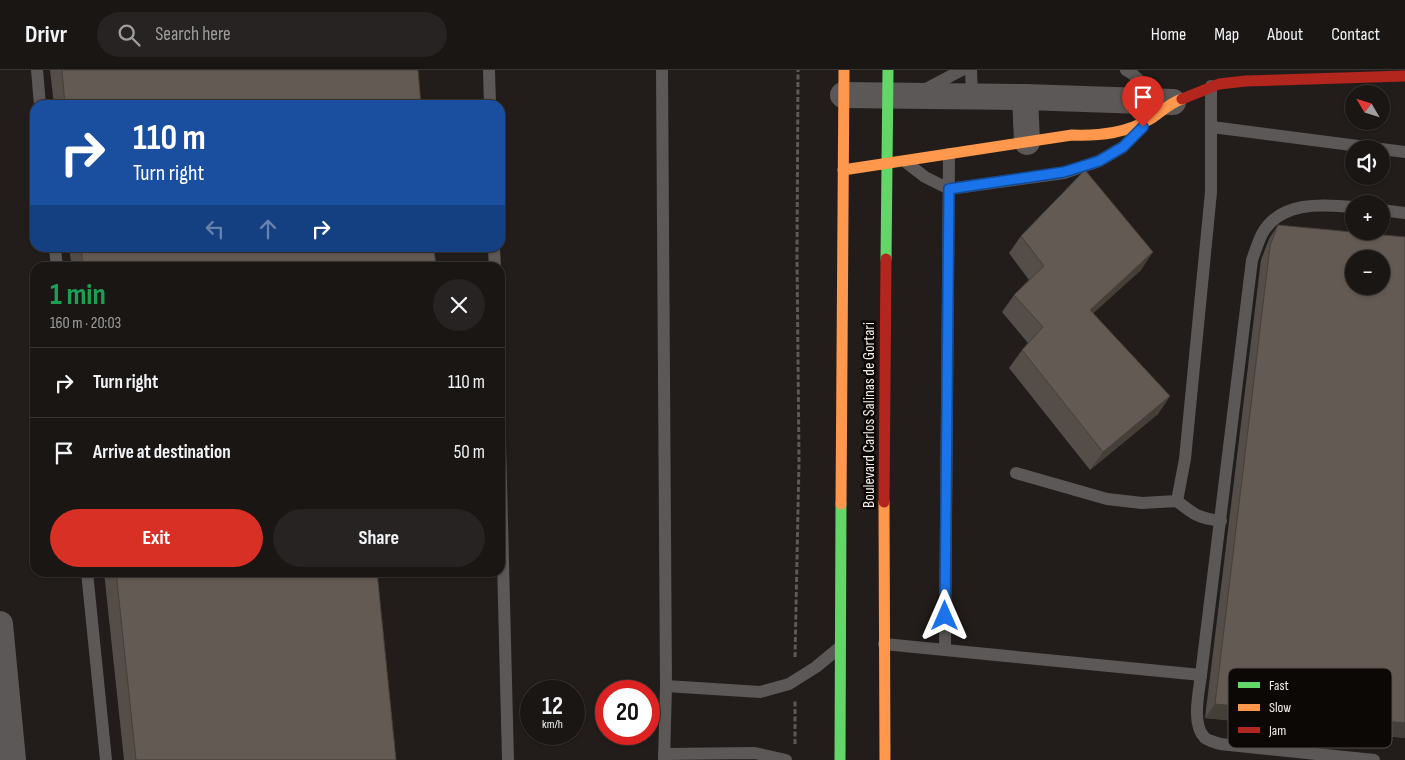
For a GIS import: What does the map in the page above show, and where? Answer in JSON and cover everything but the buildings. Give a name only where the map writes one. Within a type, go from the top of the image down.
[{"type":"main road","points":[[843,170],[1072,135],[1093,136],[1114,132],[1134,126],[1159,106],[1219,84],[1246,81],[1405,76]]},
{"type":"main road","name":"Boulevard Carlos Salinas de Gortari","points":[[840,760],[843,83]]},
{"type":"main road","name":"Boulevard Carlos Salinas de Gortari","points":[[885,760],[885,343],[889,163],[897,87]]},
{"type":"street","points":[[843,83],[972,96],[1025,97],[1159,106]]},
{"type":"street","points":[[1025,97],[1027,142]]},
{"type":"street","points":[[0,624],[13,760]]},
{"type":"lane","points":[[37,70],[40,100]]},
{"type":"lane","points":[[489,70],[490,100]]},
{"type":"lane","points":[[662,70],[666,686],[664,757],[756,753],[790,756]]},
{"type":"lane","points":[[897,87],[962,70]]},
{"type":"lane","points":[[971,70],[972,96]]},
{"type":"lane","points":[[904,161],[925,177],[949,189],[1064,172],[1099,161],[1123,147],[1159,106],[1134,74],[1126,70]]},
{"type":"lane","points":[[1177,501],[1185,459],[1210,202],[1212,86]]},
{"type":"lane","points":[[1212,126],[1405,152]]},
{"type":"lane","points":[[945,650],[948,154]]},
{"type":"lane","points":[[1228,745],[1206,740],[1200,731],[1197,714],[1252,260],[1263,233],[1280,214],[1306,206],[1330,205],[1345,207]]},
{"type":"lane","points":[[1390,211],[1405,213]]},
{"type":"lane","points":[[1016,473],[1108,499],[1142,503],[1177,501],[1192,514],[1220,521]]},
{"type":"lane","points":[[88,577],[106,760]]},
{"type":"lane","points":[[503,577],[508,760]]},
{"type":"lane","points":[[884,644],[1201,675]]},
{"type":"lane","points":[[666,686],[760,692],[789,684],[816,667],[840,646]]},
{"type":"lane","points":[[1258,748],[1374,760]]},
{"type":"path","points":[[790,756],[795,680],[799,461],[798,70]]},
{"type":"traffic: fast","points":[[886,259],[888,70]]},
{"type":"traffic: fast","points":[[840,760],[841,504]]},
{"type":"traffic: slow","points":[[841,504],[844,70]]},
{"type":"traffic: slow","points":[[843,170],[1072,135],[1114,132],[1143,123],[1182,99]]},
{"type":"traffic: slow","points":[[884,502],[885,760]]},
{"type":"traffic: jam","points":[[1182,99],[1219,84],[1246,81],[1405,76]]},
{"type":"traffic: jam","points":[[884,502],[886,259]]},
{"type":"route","points":[[945,616],[949,189],[1064,172],[1099,161],[1123,147],[1143,127]]}]
